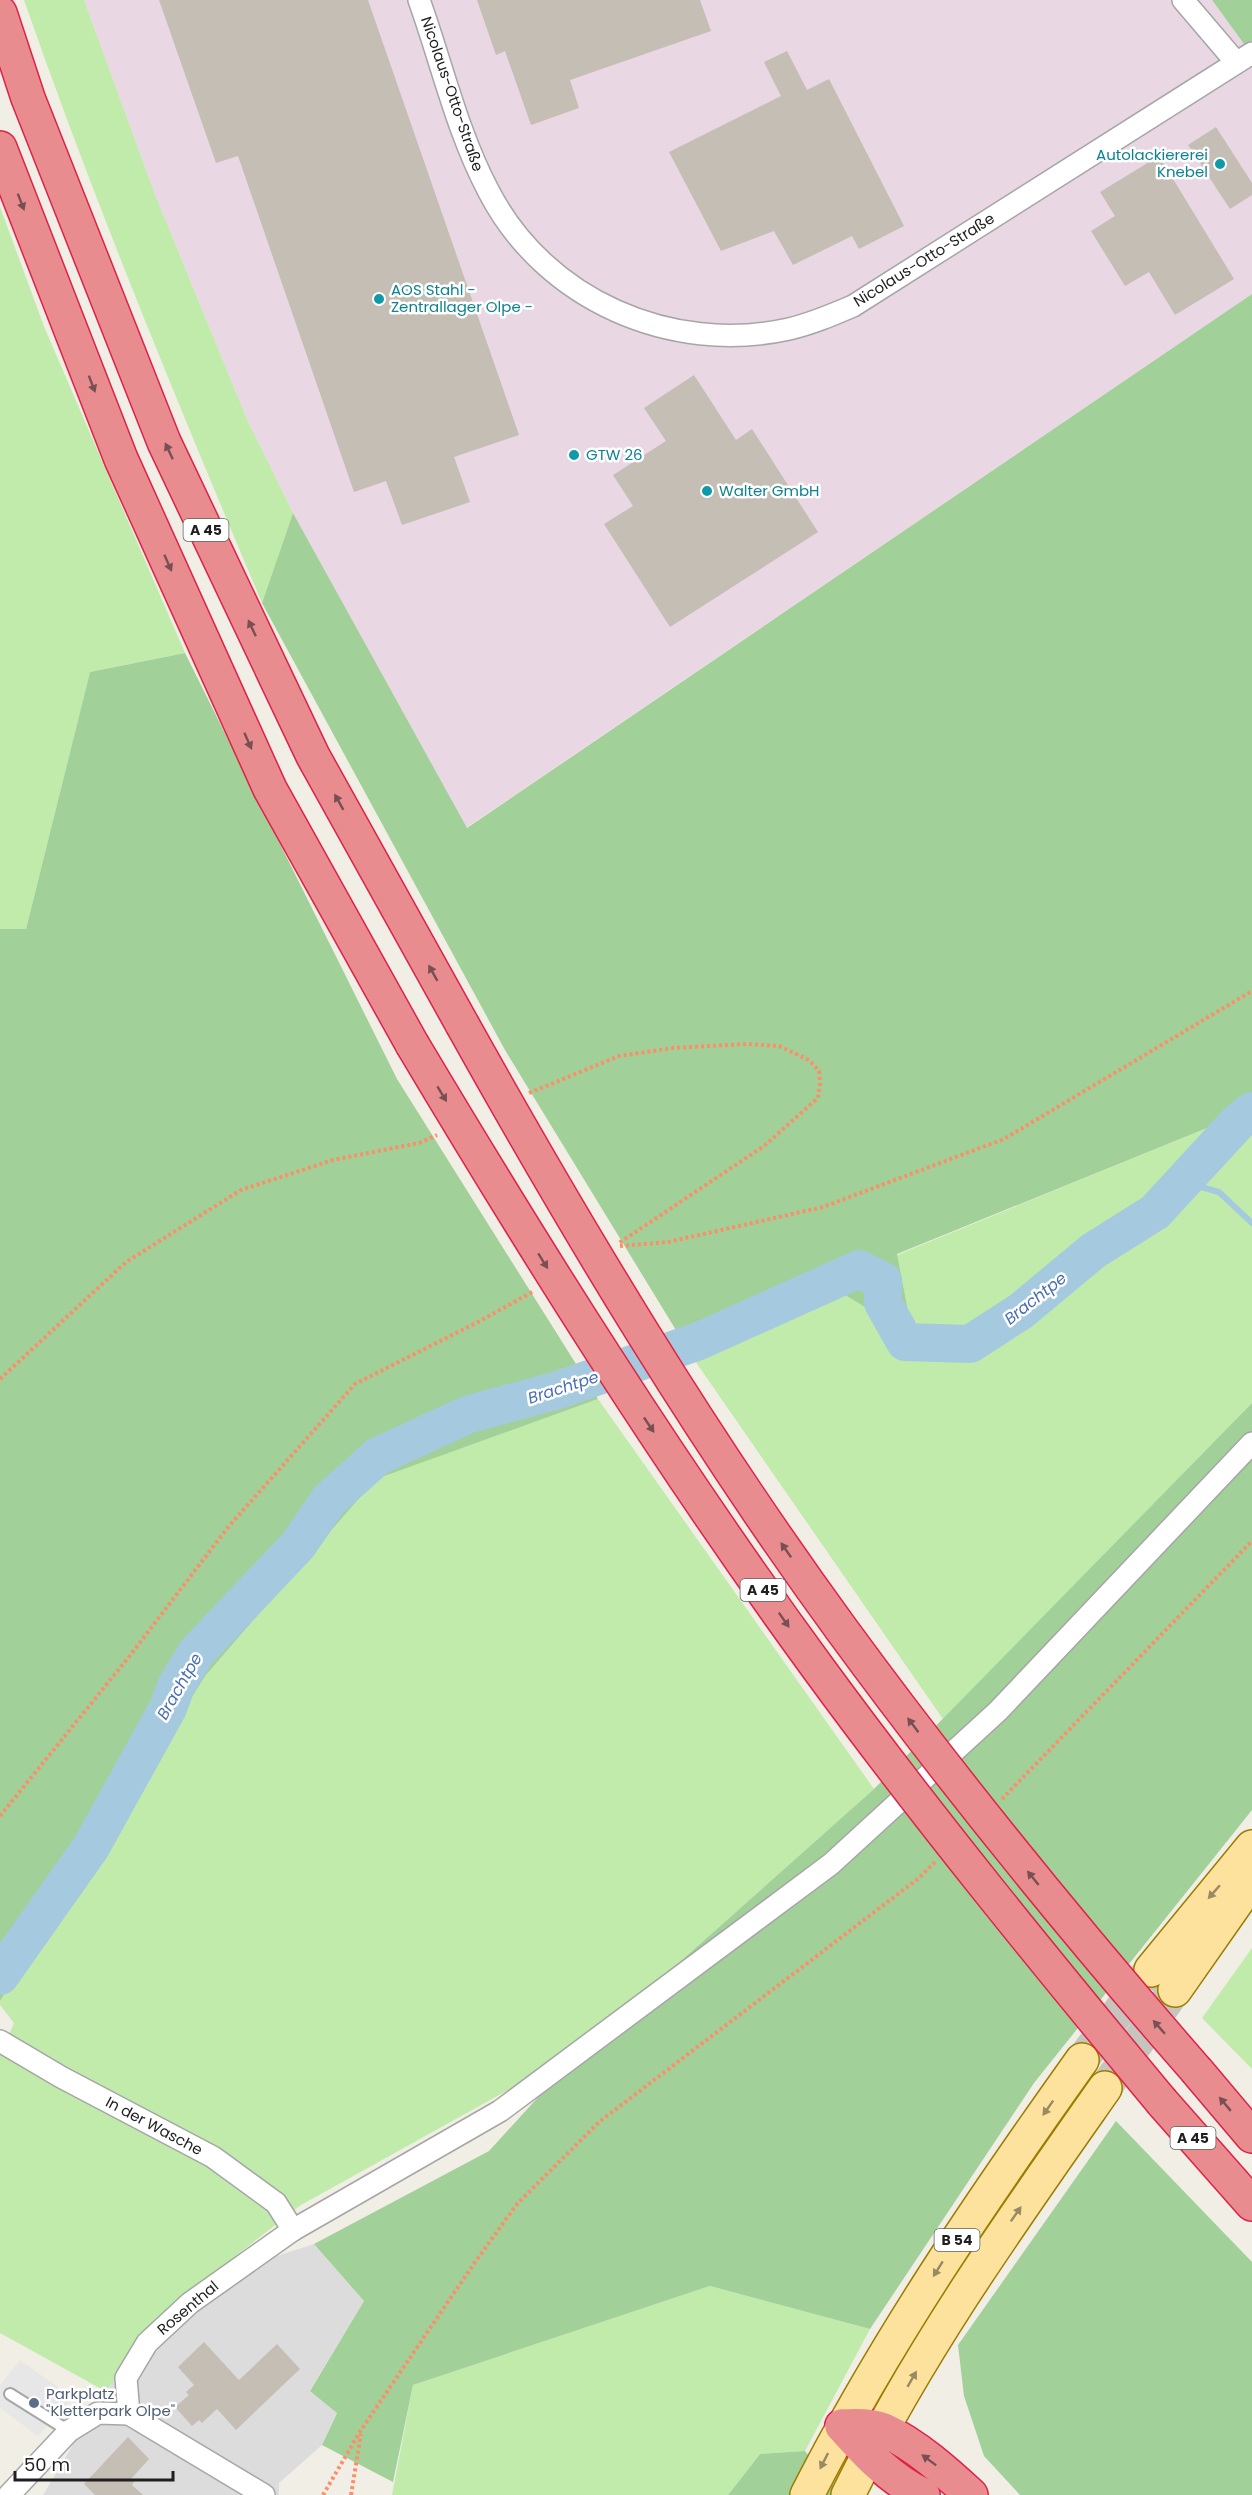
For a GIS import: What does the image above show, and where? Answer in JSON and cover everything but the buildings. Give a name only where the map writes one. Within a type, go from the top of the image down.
[{"type":"highway","name":"A 45","points":[[0,13],[28,98],[164,442],[313,756],[531,1149],[604,1271],[693,1412],[827,1608],[925,1742],[1013,1854],[1252,2136]]},
{"type":"highway","name":"A 45","points":[[0,148],[121,459],[270,789],[412,1044],[507,1204],[606,1360],[796,1638],[928,1815],[1043,1960],[1162,2102],[1252,2204]]},
{"type":"highway","points":[[842,2426],[875,2442],[923,2456],[971,2495]]},
{"type":"highway","points":[[875,2442],[895,2479],[923,2495]]},
{"type":"main road","points":[[1252,1847],[1163,1980],[1252,1880]]},
{"type":"main road","name":"B 54","points":[[807,2495],[842,2426],[965,2225],[1082,2060]]},
{"type":"main road","name":"B 54","points":[[848,2495],[875,2442],[933,2341],[1003,2233],[1105,2088]]},
{"type":"street","name":"Nicolaus-Otto-Straße","points":[[419,0],[469,152],[489,193],[519,237],[548,268],[596,302],[653,325],[689,334],[753,335],[789,329],[822,320],[853,306],[1244,57]]},
{"type":"street","points":[[1183,0],[1244,57]]},
{"type":"street","name":"Rosenthal","points":[[129,2414],[126,2378],[147,2343],[190,2302],[293,2230],[500,2111],[831,1864],[998,1711],[1252,1443]]},
{"type":"street","name":"In der Wasche","points":[[0,2041],[61,2077],[213,2157],[276,2203],[293,2230]]},
{"type":"street","points":[[9,2495],[69,2431],[98,2413],[129,2414],[264,2495]]},
{"type":"lane","points":[[10,2394],[69,2431]]},
{"type":"path","points":[[614,1246],[668,1242],[823,1207],[1004,1138],[1252,991]]},
{"type":"path","points":[[0,1816],[128,1658],[229,1526],[355,1384],[542,1287]]},
{"type":"path","points":[[993,1807],[1034,1768],[1252,1541]]},
{"type":"path","points":[[323,2495],[362,2430],[473,2265],[518,2204],[599,2122],[919,1878],[944,1854]]},
{"type":"path","points":[[351,2495],[362,2430]]},
{"type":"shaded area","points":[[84,0],[1212,0],[1252,55],[1252,294],[466,828],[293,513],[246,417],[154,192]]},
{"type":"shaded area","points":[[314,2244],[364,2301],[310,2390],[337,2412],[322,2445],[279,2483],[279,2495],[43,2495],[105,2391],[206,2279]]},
{"type":"shaded area","name":"Parkplatz \"Kletterpark Olpe\"","points":[[20,2360],[73,2398],[38,2436],[0,2408],[0,2385]]},
{"type":"green space","points":[[24,0],[84,0],[154,192],[246,417],[293,513],[262,603],[108,228]]},
{"type":"green space","points":[[1212,0],[1252,0],[1252,55]]},
{"type":"green space","points":[[0,207],[45,329],[185,653],[90,672],[26,929],[0,929]]},
{"type":"green space","points":[[1252,294],[1252,1096],[1207,1128],[897,1254],[913,1336],[845,1295],[693,1358],[505,1050],[262,603],[293,513],[467,828]]},
{"type":"green space","points":[[185,653],[397,1079],[598,1399],[376,1479],[206,1675],[0,2001],[0,929],[26,929],[90,672]]},
{"type":"green space","points":[[1252,1096],[1252,1403],[943,1719],[693,1358],[845,1295],[913,1335],[897,1255],[1207,1128]]},
{"type":"green space","points":[[598,1399],[874,1789],[582,2049],[301,2205],[206,2279],[105,2391],[0,2333],[0,2055],[14,2023],[0,2005],[0,2001],[206,1675],[377,1478]]},
{"type":"green space","points":[[1252,1403],[1252,1810],[1034,2083],[870,2329],[710,2286],[413,2385],[393,2482],[322,2445],[337,2413],[310,2391],[364,2301],[314,2244],[489,2151],[582,2049],[874,1789]]},
{"type":"green space","points":[[1252,1948],[1252,2069],[1202,2018]]},
{"type":"green space","points":[[1116,2121],[1252,2262],[1252,2495],[1020,2495],[984,2456],[964,2396],[958,2345]]},
{"type":"green space","points":[[710,2286],[870,2329],[805,2451],[760,2454],[728,2495],[392,2495],[413,2385]]},
{"type":"green space","points":[[805,2451],[841,2495],[728,2495],[760,2454]]},
{"type":"waterway","name":"Brachtpe","points":[[0,1976],[91,1847],[168,1708],[176,1686],[196,1653],[298,1545],[329,1500],[378,1456],[469,1414],[555,1391],[699,1341],[859,1269],[883,1281],[883,1303],[905,1342],[970,1344],[1021,1311],[1093,1251],[1155,1212],[1238,1122],[1252,1111]]},
{"type":"waterway","points":[[1183,1182],[1219,1192],[1252,1223]]},
{"type":"tunnel","points":[[1082,2060],[1148,1973]]},
{"type":"tunnel","points":[[1105,2088],[1175,1990]]},
{"type":"place","name":"Autolackiererei Knebel","points":[[1220,164]]},
{"type":"place","name":"AOS Stahl - Zentrallager Olpe -","points":[[379,299]]},
{"type":"place","name":"GTW 26","points":[[574,455]]},
{"type":"place","name":"Walter GmbH","points":[[707,491]]},
{"type":"place","name":"Parkplatz \"Kletterpark Olpe\"","points":[[34,2403]]}]
